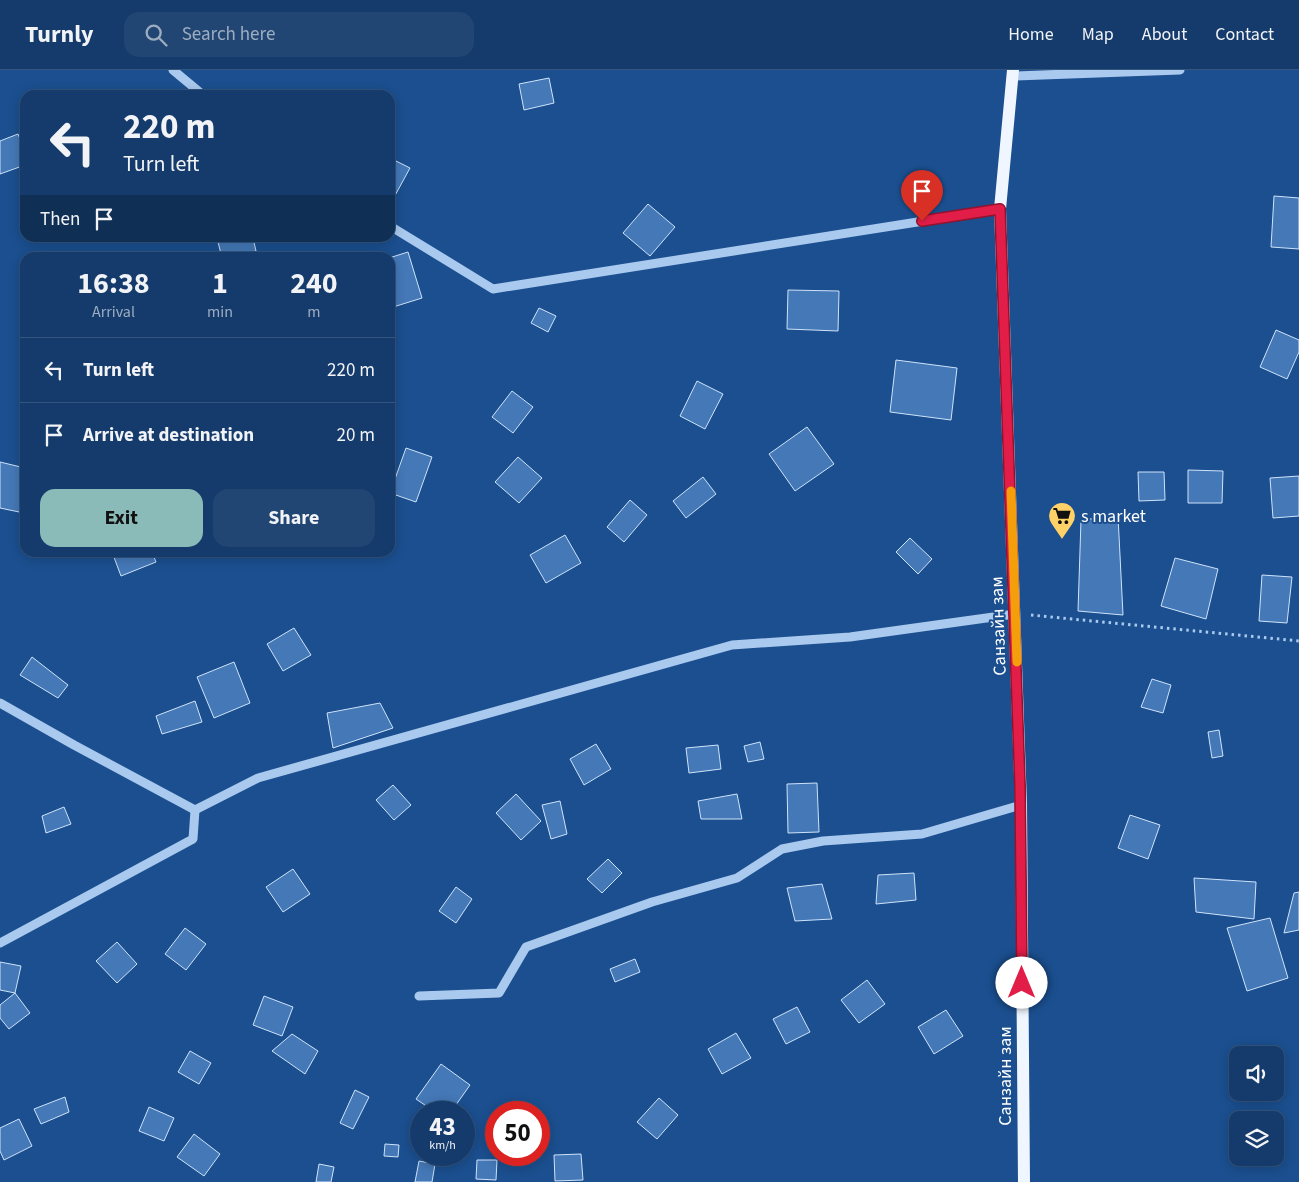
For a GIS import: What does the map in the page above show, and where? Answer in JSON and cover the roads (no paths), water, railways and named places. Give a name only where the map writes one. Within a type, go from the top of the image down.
[{"type":"main road","name":"Санзайн зам","points":[[1013,73],[1000,209],[1021,805],[1024,1182]]},
{"type":"street","points":[[173,70],[197,90]]},
{"type":"street","points":[[1013,73],[1180,70]]},
{"type":"street","points":[[395,229],[493,289],[1000,209]]},
{"type":"street","points":[[195,810],[258,778],[732,645],[850,637],[1015,614]]},
{"type":"street","points":[[0,703],[195,810]]},
{"type":"street","points":[[419,996],[499,993],[526,947],[652,902],[737,878],[782,849],[823,841],[922,834],[1021,805]]},
{"type":"street","points":[[0,943],[193,839],[195,810]]},
{"type":"place","name":"s market","points":[[1062,540]]}]
